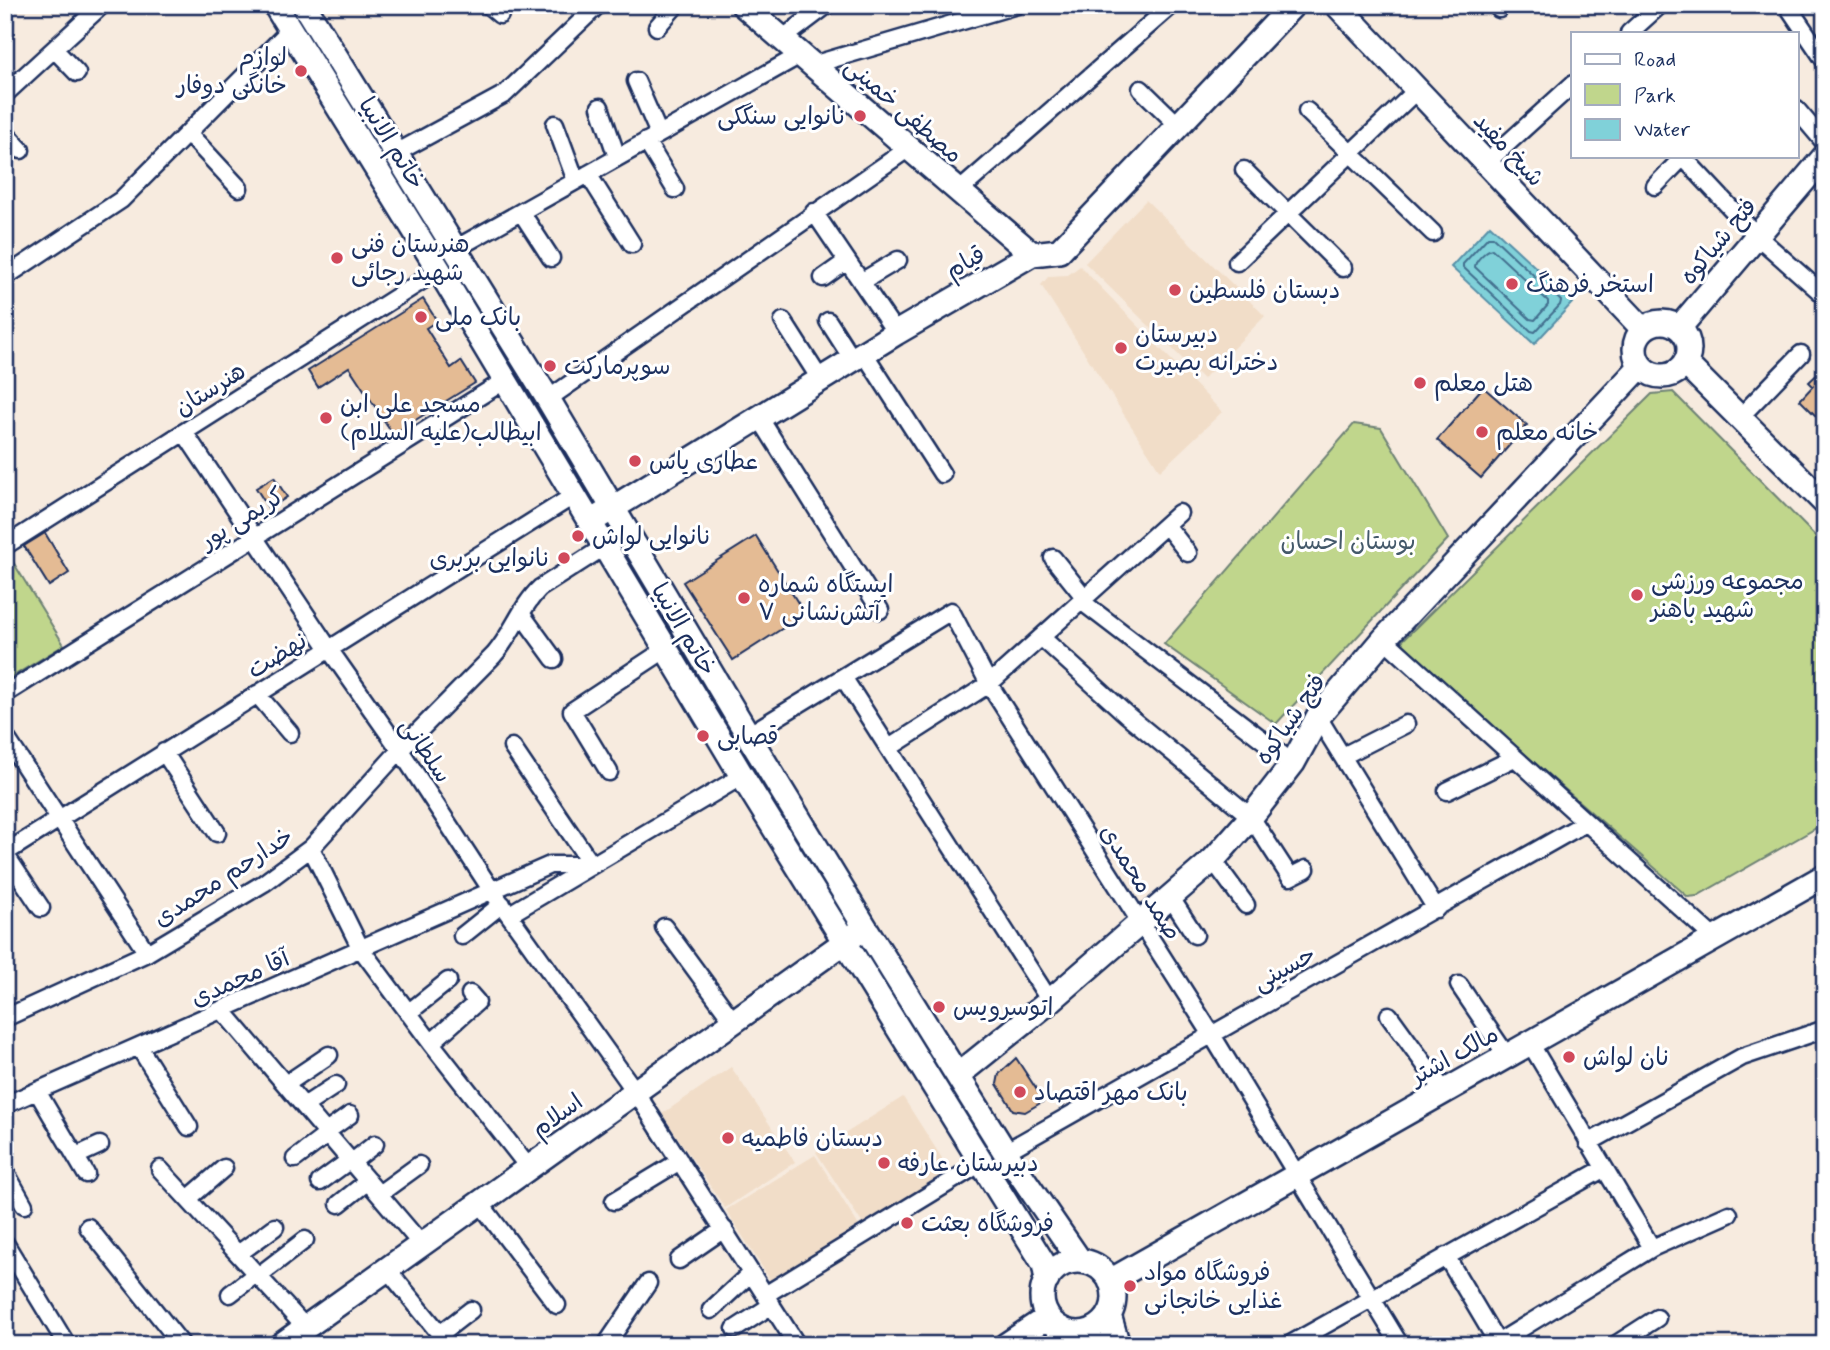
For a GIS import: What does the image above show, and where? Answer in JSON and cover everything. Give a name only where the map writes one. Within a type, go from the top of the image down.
[{"type":"street","points":[[5,94],[102,5]]},
{"type":"street","name":"خاتم الانبیا","points":[[275,5],[439,270],[742,776],[1044,1264],[1046,1280]]},
{"type":"street","name":"خاتم الانبیا","points":[[304,5],[548,399],[865,927],[1005,1152],[1080,1261]]},
{"type":"street","points":[[396,153],[505,94],[598,5]]},
{"type":"street","points":[[657,27],[676,5]]},
{"type":"street","name":"مصطفی خمینی","points":[[743,5],[1031,254]]},
{"type":"street","points":[[782,39],[827,5]]},
{"type":"street","points":[[455,248],[652,138],[806,60],[1017,5]]},
{"type":"street","points":[[959,191],[1172,5]]},
{"type":"street","name":"قیام","points":[[590,523],[759,416],[1031,254],[1059,251],[1293,5]]},
{"type":"street","name":"شیخ مفید","points":[[1337,5],[1643,329]]},
{"type":"street","points":[[1630,32],[1660,5]]},
{"type":"street","points":[[1787,5],[1825,61]]},
{"type":"street","points":[[5,277],[121,200],[291,29]]},
{"type":"street","points":[[54,49],[77,73]]},
{"type":"street","points":[[636,81],[652,138],[675,189]]},
{"type":"street","points":[[1486,163],[1571,87]]},
{"type":"street","points":[[1141,89],[1178,125]]},
{"type":"street","points":[[1237,262],[1417,90]]},
{"type":"street","points":[[600,107],[617,157]]},
{"type":"street","points":[[1307,111],[1433,233]]},
{"type":"street","points":[[1798,111],[1825,143]]},
{"type":"street","points":[[555,124],[582,177],[632,244]]},
{"type":"street","points":[[5,133],[21,150]]},
{"type":"street","points":[[188,133],[239,188]]},
{"type":"street","points":[[548,399],[909,148]]},
{"type":"street","name":"فتح شیاکوه","points":[[1679,327],[1825,156]]},
{"type":"street","points":[[1655,186],[1681,158]]},
{"type":"street","points":[[1683,158],[1757,236],[1825,296]]},
{"type":"street","points":[[1244,170],[1343,268]]},
{"type":"street","points":[[521,212],[551,258]]},
{"type":"street","points":[[814,212],[896,333]]},
{"type":"street","points":[[861,282],[898,260]]},
{"type":"street","points":[[823,278],[847,261]]},
{"type":"street","name":"هنرستان","points":[[5,545],[439,270]]},
{"type":"street","points":[[783,321],[820,379]]},
{"type":"street","points":[[828,321],[858,356],[942,474]]},
{"type":"street","points":[[1665,321],[1679,327],[1685,333],[1690,348],[1685,363],[1680,370],[1664,376],[1647,372],[1641,366],[1635,347],[1643,329],[1650,324],[1665,321]]},
{"type":"street","points":[[1739,418],[1801,354]]},
{"type":"street","points":[[1685,363],[1825,503]]},
{"type":"street","name":"فتح شیاکوه","points":[[958,1075],[1050,1001],[1213,860],[1293,763],[1318,717],[1384,639],[1641,366]]},
{"type":"street","name":"کریمی پور","points":[[5,694],[504,381]]},
{"type":"street","points":[[759,416],[880,610]]},
{"type":"street","name":"سلطانی","points":[[184,432],[501,903],[635,1091],[797,1345]]},
{"type":"street","name":"نهضت","points":[[5,853],[573,496]]},
{"type":"street","points":[[889,748],[989,684],[1179,513]]},
{"type":"street","points":[[1166,525],[1188,553]]},
{"type":"street","name":"خدارحم محمدی","points":[[5,1018],[147,953],[264,883],[311,848],[400,750],[494,655],[508,639],[532,596],[540,588],[604,547]]},
{"type":"street","points":[[1053,558],[1083,599],[1293,763]]},
{"type":"street","name":"صمد محمدی","points":[[844,677],[951,611],[989,684],[1212,1035],[1400,1345]]},
{"type":"street","points":[[522,615],[554,659]]},
{"type":"street","points":[[1041,637],[1127,715],[1251,817],[1290,877],[1306,869]]},
{"type":"street","points":[[1384,639],[1714,938]]},
{"type":"street","points":[[609,772],[572,711],[666,649]]},
{"type":"street","points":[[748,735],[844,677],[1050,1001]]},
{"type":"street","points":[[257,694],[290,733]]},
{"type":"street","points":[[1318,717],[1436,909]]},
{"type":"street","points":[[1343,756],[1406,724]]},
{"type":"street","points":[[5,736],[147,953]]},
{"type":"street","points":[[512,747],[592,865]]},
{"type":"street","points":[[164,752],[217,833]]},
{"type":"street","points":[[1447,791],[1514,758]]},
{"type":"street","points":[[501,903],[592,865],[742,776]]},
{"type":"street","name":"حسینی","points":[[1005,1152],[1585,823]]},
{"type":"street","points":[[311,848],[361,949],[430,1043],[529,1168]]},
{"type":"street","points":[[5,853],[41,908]]},
{"type":"street","points":[[1213,860],[1246,905]]},
{"type":"street","points":[[462,936],[551,865],[592,865]]},
{"type":"street","name":"مالک اشتر","points":[[1110,1281],[1825,876]]},
{"type":"street","points":[[1171,898],[1195,936]]},
{"type":"street","name":"آقا محمدی","points":[[5,1105],[361,949],[501,903]]},
{"type":"street","points":[[664,927],[733,1021]]},
{"type":"street","name":"اسلام","points":[[281,1345],[865,927]]},
{"type":"street","points":[[408,1013],[448,981]]},
{"type":"street","points":[[1459,985],[1507,1056]]},
{"type":"street","points":[[430,1043],[477,1002],[470,994]]},
{"type":"street","points":[[222,1010],[422,1245]]},
{"type":"street","points":[[1389,1014],[1444,1091]]},
{"type":"street","points":[[1588,1143],[1742,1057],[1825,1029]]},
{"type":"street","points":[[1530,1043],[1652,1248]]},
{"type":"street","points":[[139,1046],[189,1126]]},
{"type":"street","points":[[286,1084],[329,1055]]},
{"type":"street","points":[[304,1106],[336,1085]]},
{"type":"street","points":[[37,1091],[86,1174]]},
{"type":"street","points":[[295,1159],[350,1115]]},
{"type":"street","points":[[320,1182],[375,1144]]},
{"type":"street","points":[[76,1156],[100,1145]]},
{"type":"street","points":[[614,1201],[680,1161]]},
{"type":"street","points":[[735,1329],[768,1300],[981,1163]]},
{"type":"street","points":[[339,1204],[419,1165]]},
{"type":"street","points":[[188,1199],[224,1168]]},
{"type":"street","points":[[160,1169],[305,1327]]},
{"type":"street","points":[[1297,1343],[1370,1298],[1603,1169]]},
{"type":"street","points":[[5,1171],[24,1205]]},
{"type":"street","points":[[480,1203],[557,1305]]},
{"type":"street","points":[[1446,1256],[1502,1342],[1652,1248],[1729,1214]]},
{"type":"street","points":[[88,1227],[182,1345]]},
{"type":"street","points":[[238,1254],[275,1227]]},
{"type":"street","points":[[679,1260],[724,1229]]},
{"type":"street","points":[[230,1294],[305,1240]]},
{"type":"street","points":[[5,1243],[67,1345]]},
{"type":"street","points":[[1080,1261],[1097,1267],[1110,1281],[1114,1292],[1109,1315],[1085,1339],[1062,1329],[1048,1317],[1042,1298],[1046,1280],[1060,1266],[1080,1261]]},
{"type":"street","points":[[5,1276],[20,1267]]},
{"type":"street","points":[[387,1269],[445,1339],[471,1310]]},
{"type":"street","points":[[711,1310],[751,1273]]},
{"type":"street","points":[[606,1345],[648,1283]]},
{"type":"street","points":[[1109,1315],[1118,1345]]},
{"type":"street","points":[[1006,1345],[1048,1317]]},
{"type":"street","points":[[1615,1345],[1657,1318]]},
{"type":"shaded area","name":"دبستان فلسطین","points":[[1146,200],[1265,316],[1203,379],[1085,263]]},
{"type":"shaded area","name":"دبیرستان دخترانه بصیرت","points":[[1080,266],[1222,412],[1160,471],[1041,285],[1049,276],[1068,275]]},
{"type":"shaded area","name":"دبستان فاطمیه","points":[[731,1067],[795,1162],[725,1208],[662,1114]]},
{"type":"shaded area","name":"دبیرستان عارفه","points":[[903,1097],[952,1174],[866,1229],[816,1152]]},
{"type":"shaded area","points":[[815,1155],[862,1231],[774,1286],[726,1210]]},
{"type":"green space","name":"مجموعه ورزشی شهید باهنر","points":[[1673,392],[1825,546],[1825,823],[1697,896],[1688,897],[1399,644],[1652,394]]},
{"type":"green space","name":"بوستان احسان","points":[[1354,424],[1381,428],[1448,539],[1276,724],[1164,644]]},
{"type":"green space","points":[[13,562],[64,645],[5,681],[5,566]]},
{"type":"water","name":"استخر فرهنگ","points":[[1490,225],[1573,302],[1534,344],[1451,267]]},
{"type":"building","points":[[423,299],[437,321],[426,328],[451,368],[461,361],[475,383],[393,434],[349,367],[318,387],[308,371]]},
{"type":"building","points":[[1825,367],[1825,425],[1800,400],[1813,386],[1809,382]]},
{"type":"building","name":"خانه معلم","points":[[1483,387],[1527,425],[1481,478],[1437,440]]},
{"type":"building","points":[[274,477],[287,497],[269,509],[256,488]]},
{"type":"building","points":[[45,533],[69,573],[49,586],[24,546]]},
{"type":"building","name":"ایستگاه شماره ۷ آتش‌نشانی","points":[[756,536],[805,614],[733,660],[683,582]]},
{"type":"building","name":"بانک مهر اقتصاد","points":[[1016,1058],[1044,1101],[1025,1112],[1013,1110],[997,1084],[999,1074]]},
{"type":"place","name":"لوازم خانگی دوفار","points":[[301,71]]},
{"type":"place","name":"نانوایی سنگکی","points":[[860,116]]},
{"type":"place","name":"هنرستان فنی شهید رجائی","points":[[337,258]]},
{"type":"place","name":"استخر فرهنگ","points":[[1512,284]]},
{"type":"place","name":"دبستان فلسطین","points":[[1175,290]]},
{"type":"place","name":"بانک ملی","points":[[421,317]]},
{"type":"place","name":"دبیرستان دخترانه بصیرت","points":[[1121,348]]},
{"type":"place","name":"سوپرمارکت","points":[[550,366]]},
{"type":"place","name":"هتل معلم","points":[[1420,383]]},
{"type":"place","name":"مسجد علی ابن ابیطالب(علیه السلام)","points":[[326,418]]},
{"type":"place","name":"خانه معلم","points":[[1482,432]]},
{"type":"place","name":"عطاری یاس","points":[[635,461]]},
{"type":"place","name":"نانوایی لواش","points":[[578,536]]},
{"type":"place","name":"نانوایی بربری","points":[[564,558]]},
{"type":"place","name":"مجموعه ورزشی شهید باهنر","points":[[1637,595]]},
{"type":"place","name":"ایستگاه شماره ۷ آتش‌نشانی","points":[[744,598]]},
{"type":"place","name":"قصابی","points":[[703,736]]},
{"type":"place","name":"اتوسرویس","points":[[939,1007]]},
{"type":"place","name":"نان لواش","points":[[1569,1057]]},
{"type":"place","name":"بانک مهر اقتصاد","points":[[1020,1092]]},
{"type":"place","name":"دبستان فاطمیه","points":[[728,1138]]},
{"type":"place","name":"دبیرستان عارفه","points":[[884,1163]]},
{"type":"place","name":"فروشگاه بعثت","points":[[907,1223]]},
{"type":"place","name":"فروشگاه مواد غذایی خانجانی","points":[[1130,1286]]}]
